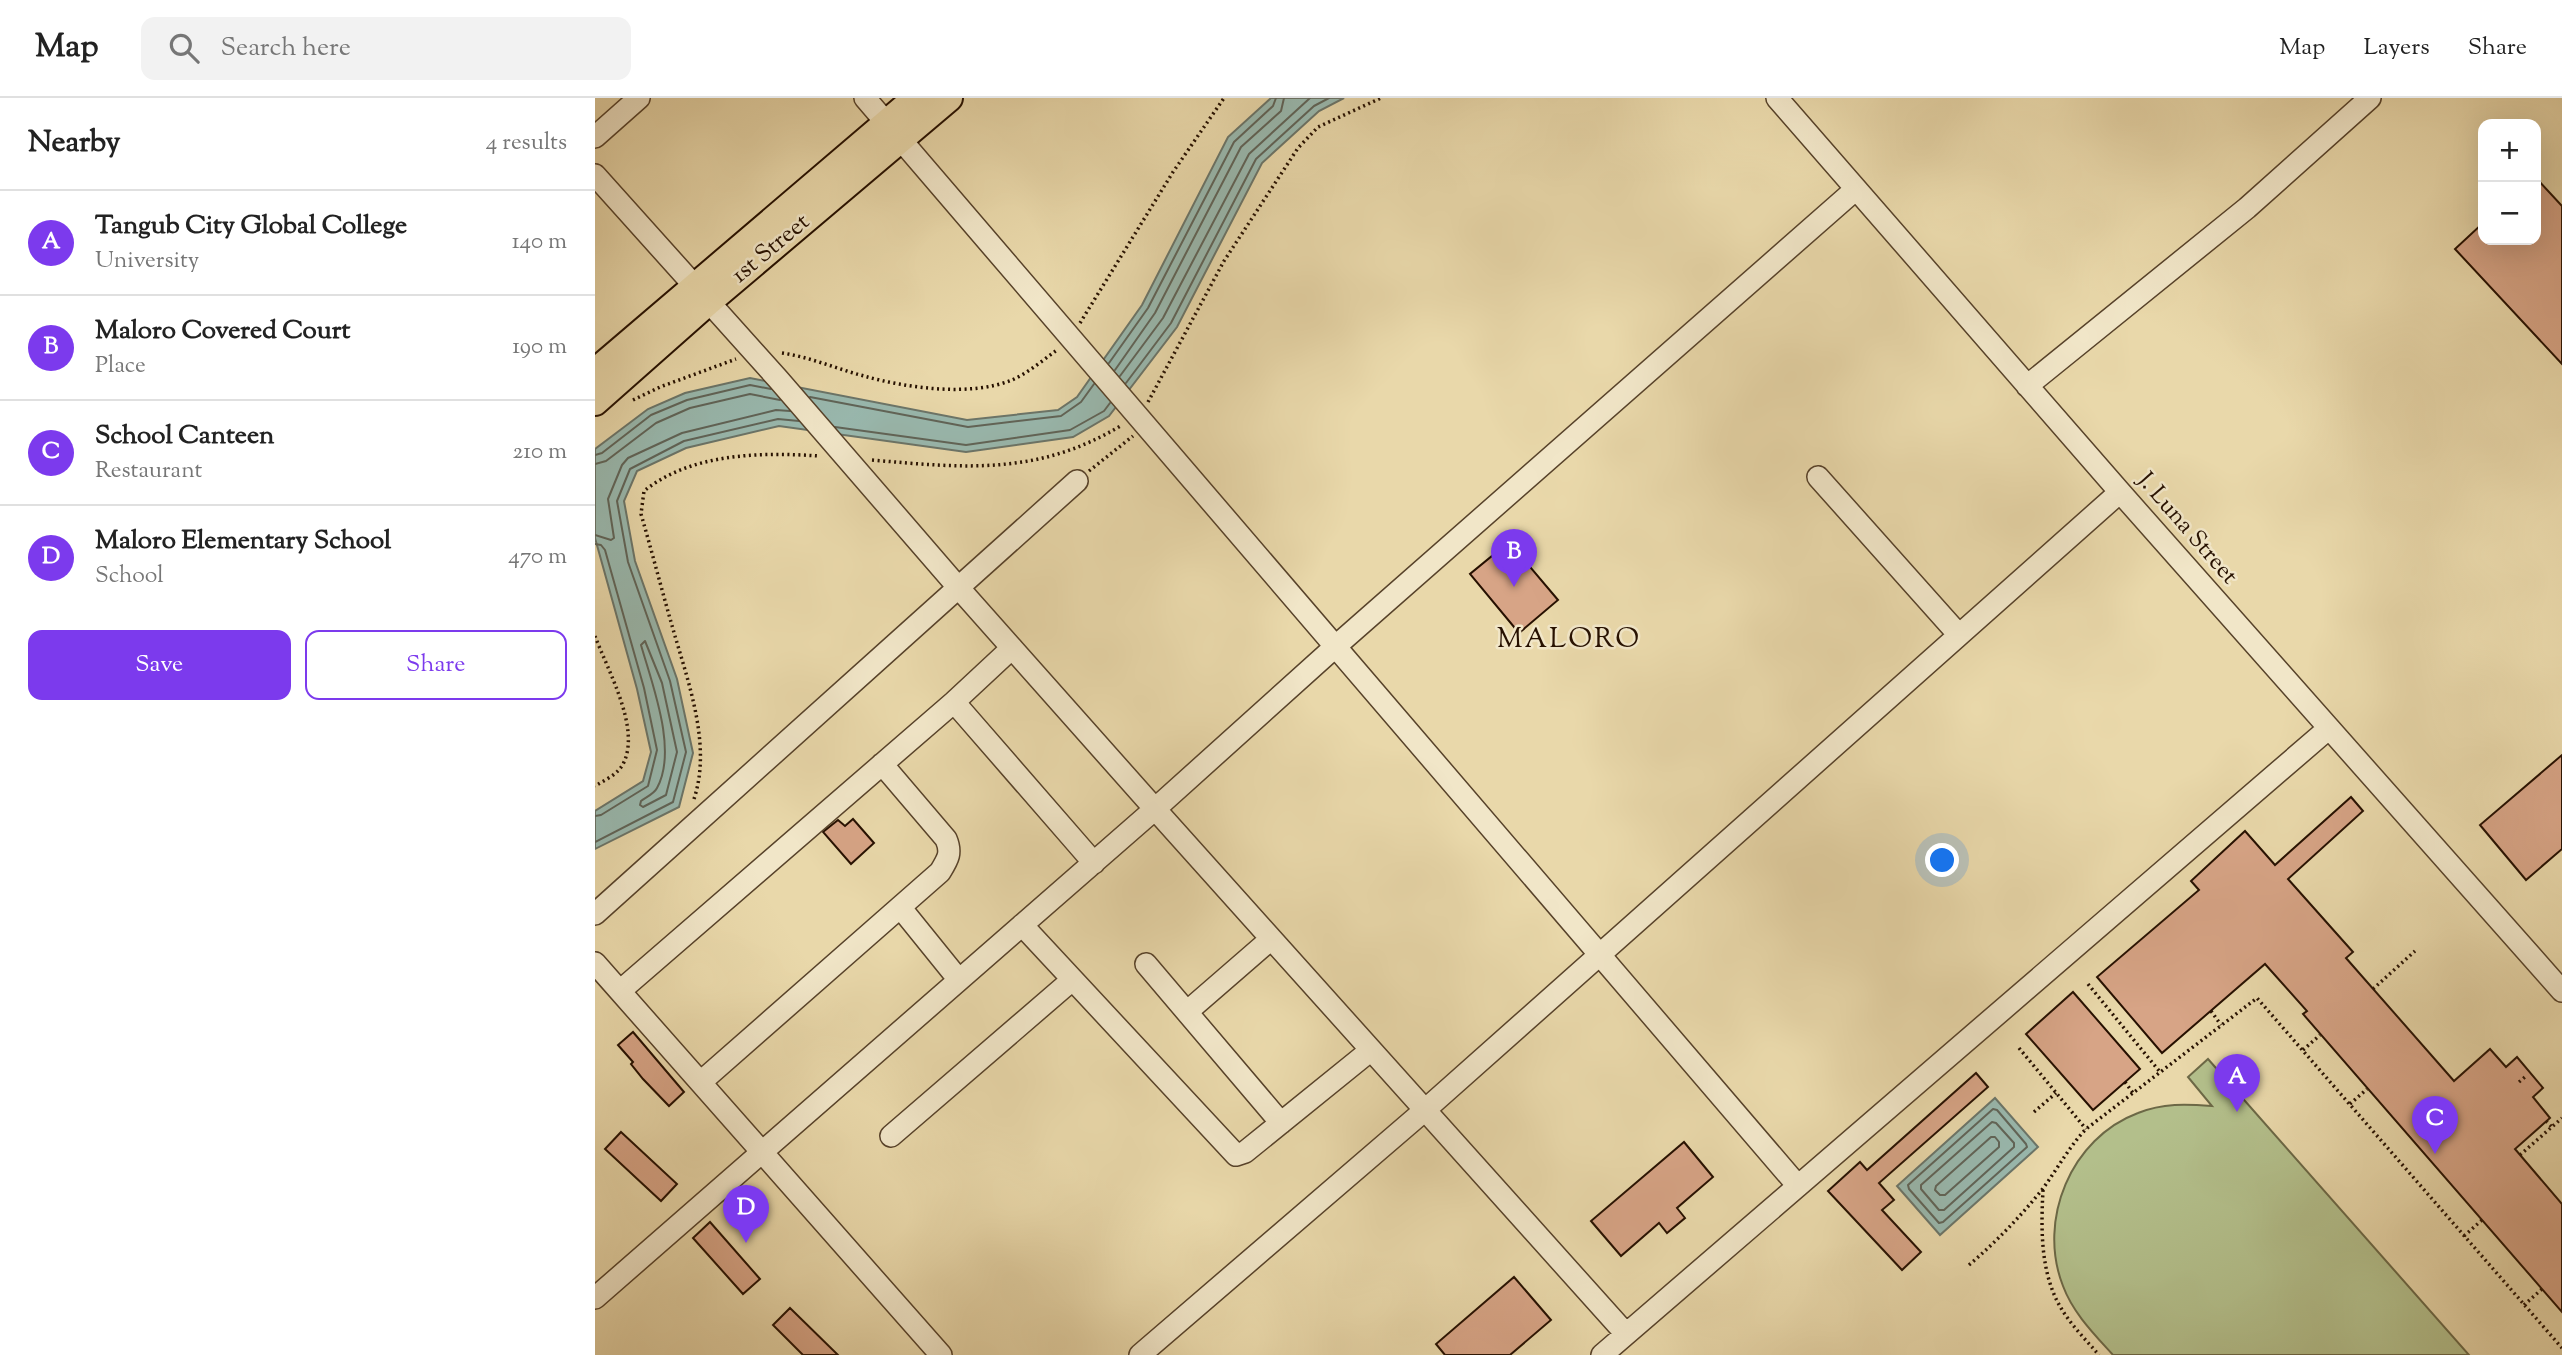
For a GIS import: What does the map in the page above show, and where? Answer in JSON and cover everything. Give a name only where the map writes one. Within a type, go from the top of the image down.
[{"type":"main road","name":"1st Street","points":[[894,132],[916,98]]},
{"type":"main road","name":"1st Street","points":[[595,372],[701,294],[894,132],[949,98]]},
{"type":"main road","name":"1st Street","points":[[595,402],[701,294]]},
{"type":"street","points":[[595,137],[639,98]]},
{"type":"street","points":[[865,98],[1798,1186]]},
{"type":"street","name":"J. Luna Street","points":[[1777,98],[2328,729],[2562,991]]},
{"type":"street","points":[[2027,386],[2247,208],[2370,98]]},
{"type":"street","points":[[595,175],[778,379],[1155,809],[1626,1334]]},
{"type":"street","points":[[595,1298],[1094,863],[1336,646],[1856,189]]},
{"type":"street","points":[[1818,477],[1959,635]]},
{"type":"street","points":[[595,914],[1077,481]]},
{"type":"street","points":[[1140,1355],[1425,1110],[2120,492]]},
{"type":"street","points":[[620,991],[954,702],[1012,648]]},
{"type":"street","points":[[954,702],[1094,863]]},
{"type":"street","points":[[1602,1355],[2328,729]]},
{"type":"street","points":[[702,1081],[940,872],[949,857],[950,847],[946,839],[882,764]]},
{"type":"street","points":[[900,907],[959,980]]},
{"type":"street","points":[[1022,925],[1236,1156],[1245,1152],[1371,1050]]},
{"type":"street","points":[[1188,1011],[1271,939]]},
{"type":"street","points":[[595,963],[702,1081],[941,1355]]},
{"type":"street","points":[[1146,964],[1281,1123]]},
{"type":"street","points":[[891,1136],[1072,980]]},
{"type":"path","points":[[630,401],[705,369],[771,352],[906,385],[946,389],[976,388],[1012,380],[1073,342],[1173,172],[1224,98]]},
{"type":"path","points":[[1077,481],[1140,417],[1224,261],[1298,148],[1318,127],[1381,98]]},
{"type":"path","points":[[690,811],[698,785],[700,747],[690,692],[641,514],[644,491],[661,477],[712,461],[751,454],[840,452],[953,467],[1019,464],[1050,458],[1082,447],[1140,417]]},
{"type":"path","points":[[595,636],[628,722],[630,742],[624,765],[595,786]]},
{"type":"path","points":[[2373,989],[2415,951]]},
{"type":"path","points":[[2088,985],[2161,1072]]},
{"type":"path","points":[[1969,1265],[2000,1238],[2043,1187],[2069,1147],[2086,1129],[2257,998],[2562,1348]]},
{"type":"path","points":[[2211,1010],[2221,1025]]},
{"type":"path","points":[[2303,1051],[2321,1035]]},
{"type":"path","points":[[2019,1048],[2086,1129]]},
{"type":"path","points":[[2519,1082],[2525,1077]]},
{"type":"path","points":[[2125,1082],[2133,1093]]},
{"type":"path","points":[[2350,1104],[2367,1088]]},
{"type":"path","points":[[2034,1112],[2056,1093]]},
{"type":"path","points":[[2520,1155],[2562,1118]]},
{"type":"path","points":[[2546,1121],[2552,1128]]},
{"type":"path","points":[[2043,1187],[2042,1218],[2050,1281],[2061,1308],[2099,1355]]},
{"type":"path","points":[[2464,1236],[2482,1220]]},
{"type":"path","points":[[2524,1305],[2542,1289]]},
{"type":"green space","points":[[2208,1059],[2469,1355],[2113,1355],[2078,1314],[2067,1296],[2056,1261],[2054,1235],[2066,1184],[2078,1161],[2094,1141],[2114,1125],[2156,1107],[2212,1106],[2188,1077]]},
{"type":"water","points":[[1271,98],[1344,98],[1319,111],[1262,163],[1177,327],[1109,416],[1073,437],[966,452],[779,426],[686,448],[637,471],[624,501],[635,561],[677,679],[693,753],[679,807],[595,849],[595,811],[643,781],[651,752],[637,689],[595,538],[595,449],[648,409],[685,393],[750,378],[967,420],[1058,410],[1077,397],[1142,305],[1228,137]]},
{"type":"water","points":[[1995,1098],[2038,1147],[1940,1235],[1897,1186]]},
{"type":"building","points":[[2541,183],[2562,206],[2562,364],[2455,249],[2478,228],[2478,245],[2541,245]]},
{"type":"building","points":[[1509,542],[1558,600],[1519,633],[1470,574]]},
{"type":"building","points":[[2562,755],[2562,849],[2526,880],[2480,825]]},
{"type":"building","points":[[2351,797],[2363,811],[2288,879],[2353,952],[2346,958],[2454,1081],[2490,1049],[2506,1067],[2517,1057],[2543,1088],[2533,1097],[2550,1118],[2515,1149],[2562,1204],[2562,1312],[2303,1014],[2307,1011],[2265,964],[2162,1053],[2097,977],[2199,890],[2191,881],[2245,831],[2275,865]]},
{"type":"building","points":[[853,819],[874,843],[851,864],[823,832],[838,820],[845,826]]},
{"type":"building","points":[[2073,992],[2140,1069],[2093,1110],[2026,1034]]},
{"type":"building","points":[[633,1032],[684,1092],[669,1106],[643,1079],[618,1045]]},
{"type":"building","points":[[1976,1073],[1988,1087],[1879,1183],[1894,1200],[1882,1210],[1921,1252],[1902,1270],[1828,1191],[1860,1162],[1867,1170]]},
{"type":"building","points":[[621,1132],[677,1184],[661,1201],[605,1149]]},
{"type":"building","points":[[1684,1142],[1713,1177],[1677,1208],[1685,1218],[1667,1233],[1659,1223],[1621,1256],[1591,1221]]},
{"type":"building","points":[[710,1222],[760,1279],[743,1294],[693,1238]]},
{"type":"building","points":[[1514,1277],[1551,1320],[1510,1355],[1445,1355],[1436,1344]]},
{"type":"building","points":[[790,1308],[838,1355],[803,1355],[773,1325]]},
{"type":"place","name":"Maloro Covered Court","points":[[1514,587]]},
{"type":"place","name":"Tangub City Global College","points":[[2237,1112]]},
{"type":"place","name":"School Canteen","points":[[2435,1154]]},
{"type":"place","name":"Maloro Elementary School","points":[[746,1243]]},
{"type":"district","name":"MALORO","points":[[1569,640]]}]
